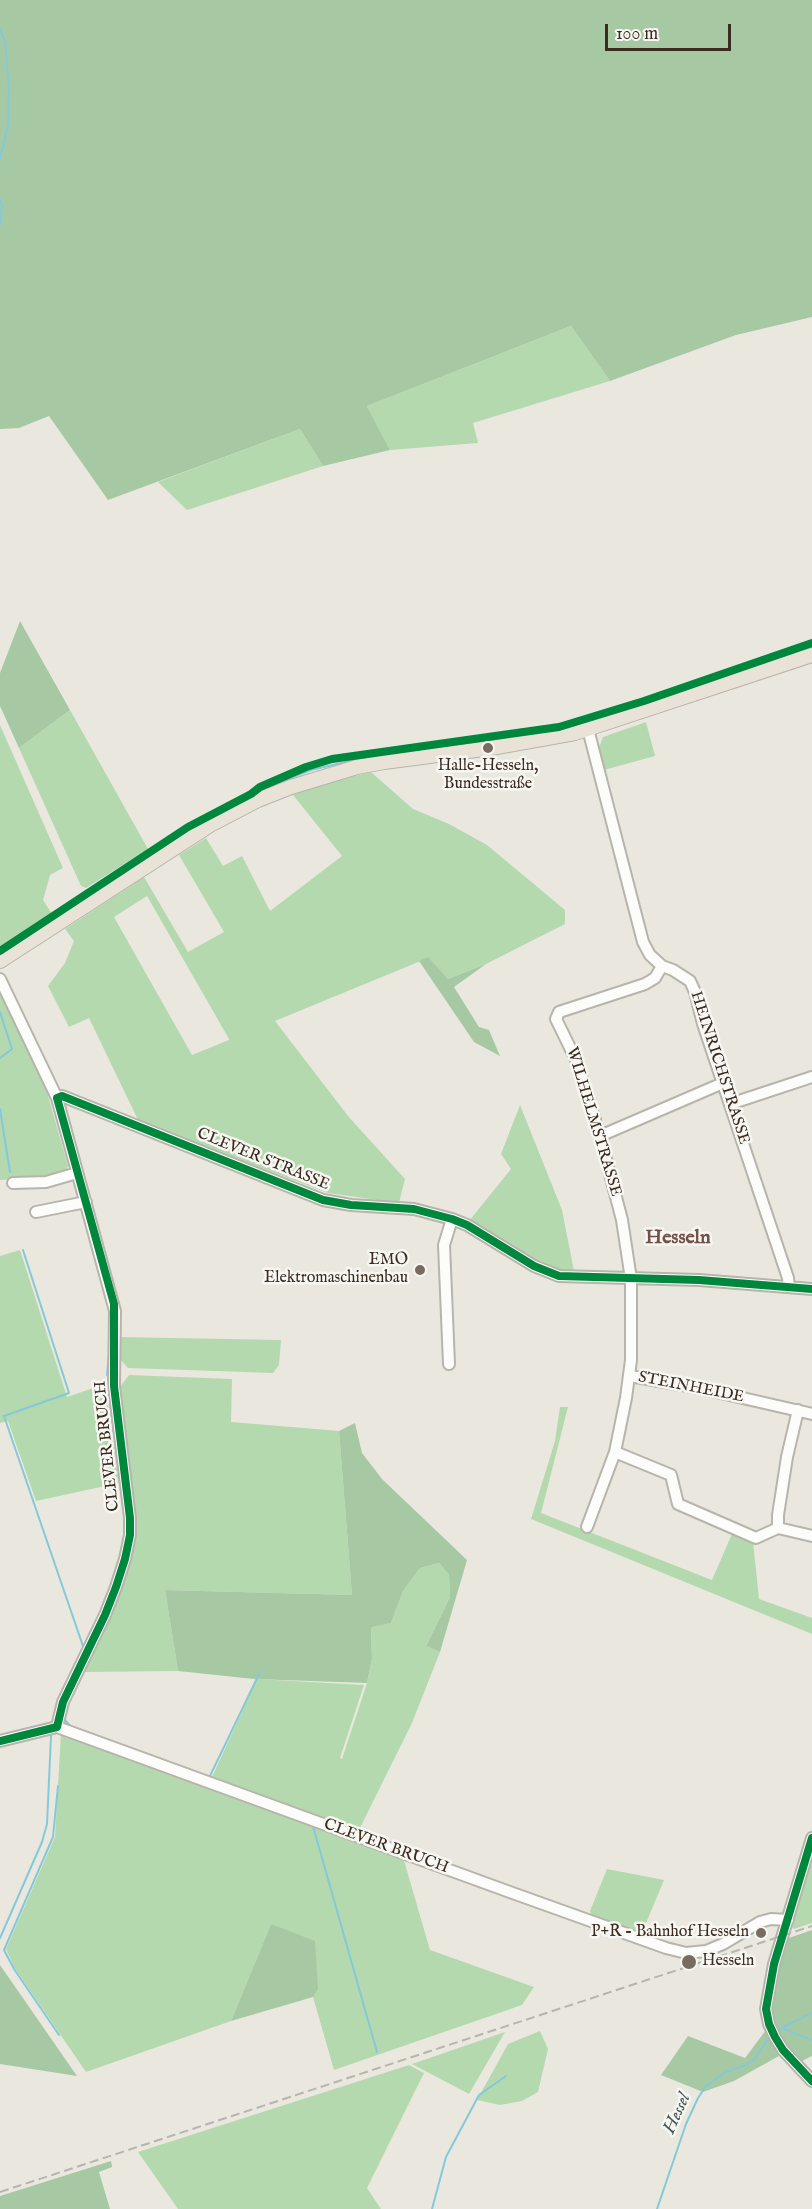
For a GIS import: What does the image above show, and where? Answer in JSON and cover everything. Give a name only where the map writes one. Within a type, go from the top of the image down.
[{"type":"main road","points":[[0,961],[225,816],[309,780],[384,762],[491,748],[588,729],[812,655]]},
{"type":"street","name":"HEINRICHSTRASSE","points":[[588,729],[643,942],[650,955],[662,966],[690,981],[695,992],[729,1104],[789,1278],[789,1287]]},
{"type":"street","name":"WILHELMSTRASSE","points":[[631,1279],[622,1220],[600,1136],[577,1062],[556,1018],[559,1012],[645,984],[655,978],[662,966]]},
{"type":"street","points":[[0,979],[57,1098]]},
{"type":"street","points":[[729,1104],[812,1077]]},
{"type":"street","points":[[600,1136],[723,1083]]},
{"type":"street","name":"CLEVER STRASSE","points":[[57,1098],[62,1096],[323,1200],[351,1205],[414,1209],[452,1219],[559,1276],[699,1280],[812,1289]]},
{"type":"street","name":"CLEVER BRUCH","points":[[57,1098],[114,1304],[114,1386],[130,1535],[125,1559],[111,1600],[63,1702],[57,1727],[666,1948],[686,1953],[706,1951],[723,1944],[760,1922],[771,1919],[788,1920]]},
{"type":"street","points":[[13,1183],[46,1182],[77,1173]]},
{"type":"street","points":[[36,1212],[86,1202]]},
{"type":"street","points":[[448,1364],[444,1245],[452,1219]]},
{"type":"street","name":"STEINHEIDE","points":[[631,1279],[630,1376],[699,1388],[812,1414]]},
{"type":"street","points":[[587,1527],[615,1452],[630,1376]]},
{"type":"street","points":[[778,1528],[787,1457],[798,1410]]},
{"type":"street","points":[[615,1452],[670,1475],[678,1504],[756,1538],[778,1528],[812,1536]]},
{"type":"street","points":[[0,1741],[57,1727]]},
{"type":"street","points":[[812,1838],[774,1964],[766,2009],[769,2024],[783,2050],[812,2081]]},
{"type":"green space","points":[[0,0],[812,0],[812,317],[736,335],[610,381],[571,326],[367,406],[390,450],[323,466],[300,429],[108,500],[49,416],[19,428],[0,429]]},
{"type":"green space","points":[[571,326],[610,381],[473,423],[478,443],[390,450],[367,406]]},
{"type":"green space","points":[[300,429],[323,466],[187,510],[158,482]]},
{"type":"green space","points":[[20,621],[70,710],[19,748],[0,706],[0,673]]},
{"type":"green space","points":[[70,710],[148,849],[86,888],[81,886],[19,748]]},
{"type":"green space","points":[[646,722],[655,756],[604,770],[599,748],[603,737]]},
{"type":"green space","points":[[0,725],[63,868],[50,875],[43,900],[52,914],[0,947]]},
{"type":"green space","points":[[371,772],[413,809],[449,824],[487,845],[565,910],[565,924],[486,964],[448,979],[428,958],[275,1021],[348,1116],[405,1179],[399,1203],[328,1193],[139,1122],[89,1018],[69,1027],[48,986],[65,963],[74,941],[65,929],[144,877],[188,952],[224,932],[179,855],[206,838],[223,866],[242,856],[270,911],[342,856],[293,795],[312,787]],"holes":[[[147,896],[229,1039],[192,1055],[114,917]]]},
{"type":"green space","points":[[428,957],[448,979],[486,964],[454,987],[479,1027],[489,1030],[500,1056],[474,1042],[419,961]]},
{"type":"green space","points":[[0,991],[45,1085],[68,1166],[65,1173],[48,1178],[0,1180]]},
{"type":"green space","points":[[520,1105],[562,1210],[574,1271],[559,1270],[537,1260],[469,1221],[511,1169],[501,1154]]},
{"type":"green space","points":[[20,1250],[67,1397],[105,1384],[119,1483],[36,1501],[8,1421],[0,1423],[0,1256]]},
{"type":"green space","points":[[119,1337],[281,1340],[279,1365],[273,1373],[128,1368],[119,1358]]},
{"type":"green space","points":[[129,1375],[232,1379],[231,1422],[339,1431],[352,1595],[165,1590],[178,1671],[84,1672],[125,1576],[135,1538],[136,1528],[119,1388]]},
{"type":"green space","points":[[560,1407],[568,1407],[541,1513],[712,1580],[732,1534],[753,1541],[759,1599],[812,1618],[812,1634],[531,1519],[555,1441]]},
{"type":"green space","points":[[355,1423],[362,1453],[382,1479],[467,1560],[440,1652],[426,1646],[450,1597],[449,1575],[439,1563],[420,1568],[403,1591],[391,1623],[371,1627],[372,1659],[367,1683],[254,1679],[178,1671],[165,1590],[352,1595],[339,1431]]},
{"type":"green space","points":[[439,1563],[449,1575],[450,1597],[426,1646],[440,1652],[412,1723],[359,1830],[212,1777],[257,1679],[364,1685],[340,1758],[342,1759],[367,1683],[372,1659],[371,1626],[391,1623],[403,1591],[420,1568]]},
{"type":"green space","points":[[61,1733],[403,1857],[430,1950],[534,1987],[522,2005],[334,2070],[313,1997],[318,1990],[271,1924],[231,2021],[86,2072],[14,1967],[6,1949],[55,1837]]},
{"type":"green space","points":[[812,1857],[812,1923],[794,1929],[790,1925]]},
{"type":"green space","points":[[607,1869],[664,1880],[641,1935],[592,1918],[590,1911]]},
{"type":"green space","points":[[271,1924],[315,1941],[318,1990],[313,1997],[231,2021]]},
{"type":"green space","points":[[812,1930],[812,2056],[800,2062],[788,2051],[734,2081],[703,2092],[661,2075],[688,2036],[745,2058],[772,2022],[769,2002],[786,1939]]},
{"type":"green space","points":[[0,1965],[77,2076],[0,2064]]},
{"type":"green space","points":[[540,2031],[548,2049],[538,2092],[522,2101],[500,2105],[477,2100],[508,2044]]},
{"type":"green space","points":[[505,2032],[469,2094],[412,2064]]},
{"type":"green space","points":[[409,2065],[424,2073],[367,2188],[381,2209],[178,2209],[138,2152]]},
{"type":"green space","points":[[111,2161],[112,2167],[99,2172],[110,2209],[0,2209],[0,2196]]},
{"type":"waterway","points":[[0,30],[5,41],[9,88],[8,125],[0,159]]},
{"type":"waterway","points":[[0,199],[2,205],[0,224]]},
{"type":"waterway","points":[[435,748],[485,742]]},
{"type":"waterway","points":[[391,753],[427,749]]},
{"type":"waterway","points":[[262,789],[311,770],[376,755]]},
{"type":"waterway","points":[[191,829],[195,826]]},
{"type":"waterway","points":[[151,854],[160,848]]},
{"type":"waterway","points":[[95,891],[142,860]]},
{"type":"waterway","points":[[0,1012],[12,1049],[0,1058]]},
{"type":"waterway","points":[[0,1109],[10,1172]]},
{"type":"waterway","points":[[23,1250],[69,1393],[4,1416],[84,1649]]},
{"type":"waterway","points":[[107,1375],[109,1353]]},
{"type":"waterway","points":[[108,1389],[120,1482]]},
{"type":"waterway","points":[[210,1776],[260,1672]]},
{"type":"waterway","points":[[63,1718],[71,1727]]},
{"type":"waterway","points":[[0,1938],[42,1842],[47,1824],[51,1736]]},
{"type":"waterway","points":[[58,1786],[53,1837],[4,1950],[14,1969],[59,2035]]},
{"type":"waterway","points":[[313,1826],[377,2052]]},
{"type":"waterway","points":[[775,2031],[812,2013]]},
{"type":"waterway","name":"Hessel","points":[[782,2028],[812,2040]]},
{"type":"waterway","name":"Hessel","points":[[657,2209],[686,2124],[698,2098],[706,2086],[724,2073],[755,2059],[771,2034]]},
{"type":"waterway","points":[[432,2209],[446,2157],[479,2095],[506,2076]]},
{"type":"railway","points":[[0,2192],[812,1926]]},
{"type":"cycle path","points":[[0,951],[188,827],[260,787],[306,767],[332,759],[559,727],[644,701],[812,643]]},
{"type":"cycle path","points":[[0,1741],[57,1727],[63,1702],[116,1587],[130,1535],[130,1518],[114,1386],[114,1304],[57,1098],[62,1096],[323,1200],[351,1205],[414,1209],[452,1219],[467,1225],[534,1266],[559,1276],[699,1280],[812,1289]]},
{"type":"cycle path","points":[[812,1838],[774,1964],[766,2009],[769,2024],[783,2050],[812,2081]]},
{"type":"place","name":"Halle-Hesseln, Bundesstraße","points":[[488,748]]},
{"type":"place","name":"EMO Elektromaschinenbau","points":[[420,1270]]},
{"type":"place","name":"P+R - Bahnhof Hesseln","points":[[761,1933]]},
{"type":"place","name":"Hesseln","points":[[689,1962]]},
{"type":"district","name":"Hesseln","points":[[678,1239]]}]
